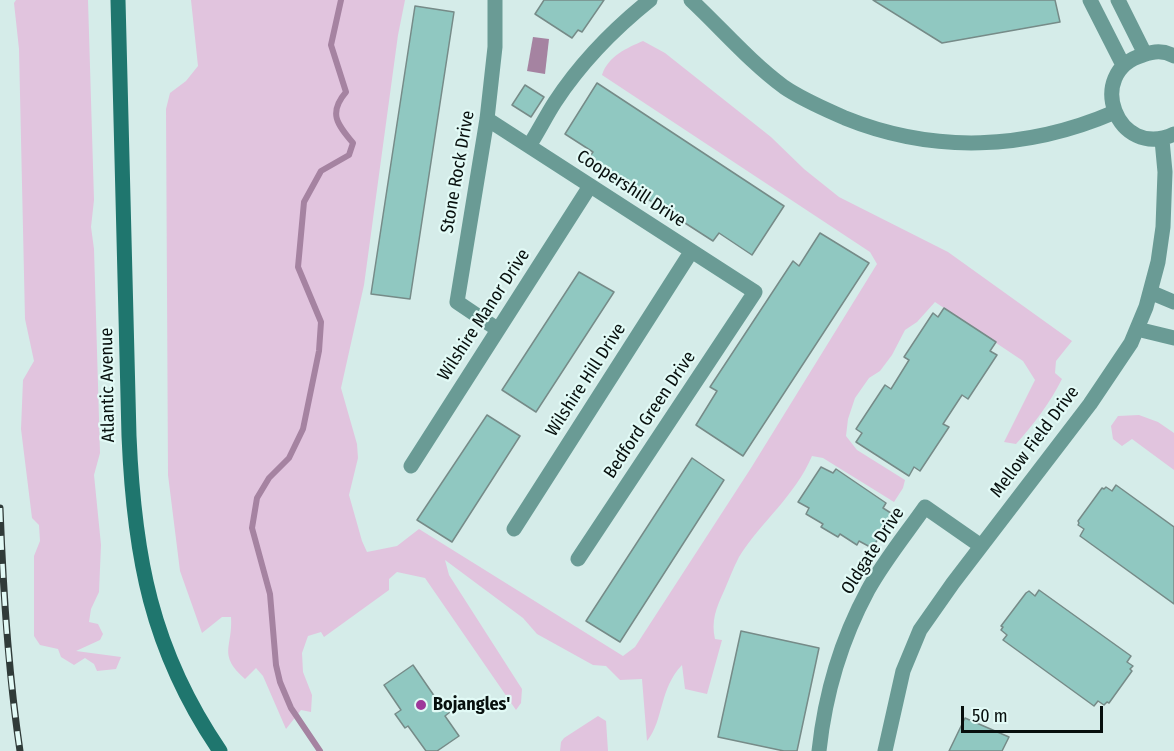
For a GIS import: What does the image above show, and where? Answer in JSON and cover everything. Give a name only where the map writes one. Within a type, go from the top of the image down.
[{"type":"main road","name":"Atlantic Avenue","points":[[118,0],[132,503],[143,571],[162,639],[181,684],[220,751]]},
{"type":"street","name":"Stone Rock Drive","points":[[495,0],[495,47],[487,119],[457,302],[497,329]]},
{"type":"street","points":[[529,146],[555,102],[574,78],[650,0]]},
{"type":"street","points":[[691,0],[741,50],[786,88],[832,112],[885,131],[920,140],[983,143],[1021,140],[1062,132],[1115,112],[1111,99],[1113,84],[1123,65],[1132,58],[1154,51],[1174,56]]},
{"type":"street","points":[[1090,0],[1123,65]]},
{"type":"street","points":[[1118,0],[1145,54]]},
{"type":"street","name":"Mellow Field Drive","points":[[885,751],[903,671],[920,630],[1090,404],[1131,343],[1146,307],[1158,262],[1163,227],[1168,137],[1150,139],[1135,135],[1123,125],[1115,112]]},
{"type":"street","name":"Coopershill Drive","points":[[487,119],[755,292]]},
{"type":"street","name":"Wilshire Manor Drive","points":[[411,466],[590,186]]},
{"type":"street","name":"Wilshire Hill Drive","points":[[514,529],[692,252]]},
{"type":"street","name":"Bedford Green Drive","points":[[578,559],[755,292]]},
{"type":"street","points":[[1150,292],[1174,302]]},
{"type":"street","points":[[1137,329],[1174,338]]},
{"type":"street","name":"Oldgate Drive","points":[[819,751],[823,714],[833,677],[859,609],[869,588],[925,507],[981,546]]},
{"type":"shaded area","points":[[16,0],[88,0],[94,200],[91,227],[94,249],[100,453],[94,475],[101,545],[99,592],[91,609],[89,622],[98,624],[103,634],[100,640],[76,651],[121,657],[116,669],[97,671],[94,664],[85,658],[74,665],[61,657],[58,649],[40,645],[34,636],[34,556],[40,541],[39,525],[32,518],[21,429],[23,380],[34,361],[25,319],[19,49],[14,3]]},
{"type":"shaded area","points":[[191,0],[405,0],[398,35],[364,285],[341,388],[357,444],[358,458],[349,495],[367,552],[397,546],[419,529],[623,656],[635,647],[751,468],[877,264],[870,252],[602,75],[613,58],[643,41],[665,53],[771,137],[804,169],[839,197],[948,252],[1072,341],[1056,361],[1055,373],[1062,379],[1041,413],[1016,444],[1004,442],[1035,380],[1023,361],[935,302],[917,322],[905,330],[892,355],[880,371],[869,378],[855,398],[848,419],[846,436],[857,450],[905,480],[894,502],[823,458],[812,456],[797,484],[748,544],[733,570],[715,615],[715,639],[722,640],[707,694],[685,689],[682,665],[669,684],[656,724],[647,741],[642,679],[620,680],[606,666],[593,665],[537,634],[523,618],[445,560],[449,575],[522,689],[521,703],[516,710],[425,578],[397,572],[389,579],[389,590],[324,637],[321,632],[308,636],[302,653],[303,672],[312,695],[311,712],[301,710],[286,729],[263,676],[256,668],[245,679],[231,663],[228,650],[231,617],[222,617],[202,633],[180,571],[168,475],[166,109],[170,93],[186,81],[198,66]]},
{"type":"shaded area","points":[[533,37],[549,39],[545,74],[527,71]]},
{"type":"shaded area","points":[[1139,415],[1158,422],[1174,433],[1174,470],[1132,439],[1122,446],[1113,439],[1111,426],[1118,416]]},
{"type":"shaded area","points":[[598,716],[606,721],[608,751],[560,751],[564,738]]},
{"type":"building","points":[[544,0],[604,0],[582,32],[578,30],[572,38],[535,14]]},
{"type":"building","points":[[873,0],[1055,0],[1060,22],[942,43]]},
{"type":"building","points":[[415,6],[454,12],[410,299],[371,294]]},
{"type":"building","points":[[597,83],[784,206],[752,255],[719,233],[713,241],[587,160],[593,152],[565,134]]},
{"type":"building","points":[[525,85],[544,97],[531,117],[512,105]]},
{"type":"building","points":[[820,233],[869,263],[743,456],[696,425],[717,391],[710,387],[793,261],[799,266]]},
{"type":"building","points":[[579,272],[614,292],[536,412],[502,390]]},
{"type":"building","points":[[944,308],[996,342],[990,351],[997,355],[968,399],[962,395],[943,424],[949,427],[920,471],[914,467],[909,476],[856,442],[862,433],[856,429],[885,385],[891,389],[909,360],[904,357],[933,313],[938,317]]},
{"type":"building","points":[[487,415],[520,436],[452,542],[417,520]]},
{"type":"building","points":[[692,458],[724,480],[620,642],[586,621]]},
{"type":"building","points":[[821,467],[833,473],[836,469],[886,503],[883,508],[894,515],[872,548],[859,541],[857,545],[840,534],[838,537],[821,527],[823,524],[806,514],[809,508],[798,502]]},
{"type":"building","points":[[1116,485],[1174,527],[1174,604],[1080,536],[1084,529],[1078,525],[1078,521],[1102,488],[1106,487],[1112,491]]},
{"type":"building","points":[[1039,590],[1131,656],[1127,662],[1133,666],[1130,669],[1132,671],[1109,703],[1104,705],[1098,701],[1094,706],[1003,640],[1007,635],[1001,630],[1003,627],[1001,626],[1026,593],[1029,591],[1035,596]]},
{"type":"building","points":[[741,631],[819,648],[797,751],[784,751],[718,737]]},
{"type":"building","name":"Bojangles'","points":[[413,665],[437,700],[440,698],[450,712],[445,716],[459,736],[437,751],[426,751],[408,726],[405,728],[395,714],[401,710],[384,685]]},
{"type":"building","points":[[965,718],[1009,737],[1002,751],[949,751]]},
{"type":"waterway","points":[[320,751],[291,708],[280,682],[276,665],[270,594],[252,528],[257,498],[269,478],[289,458],[303,429],[319,351],[321,322],[298,267],[304,202],[321,171],[349,155],[353,143],[339,124],[336,112],[340,99],[346,92],[331,45],[341,0]]},
{"type":"railway","points":[[0,508],[12,691],[20,751]]},
{"type":"place","name":"Bojangles'","points":[[421,705]]}]
